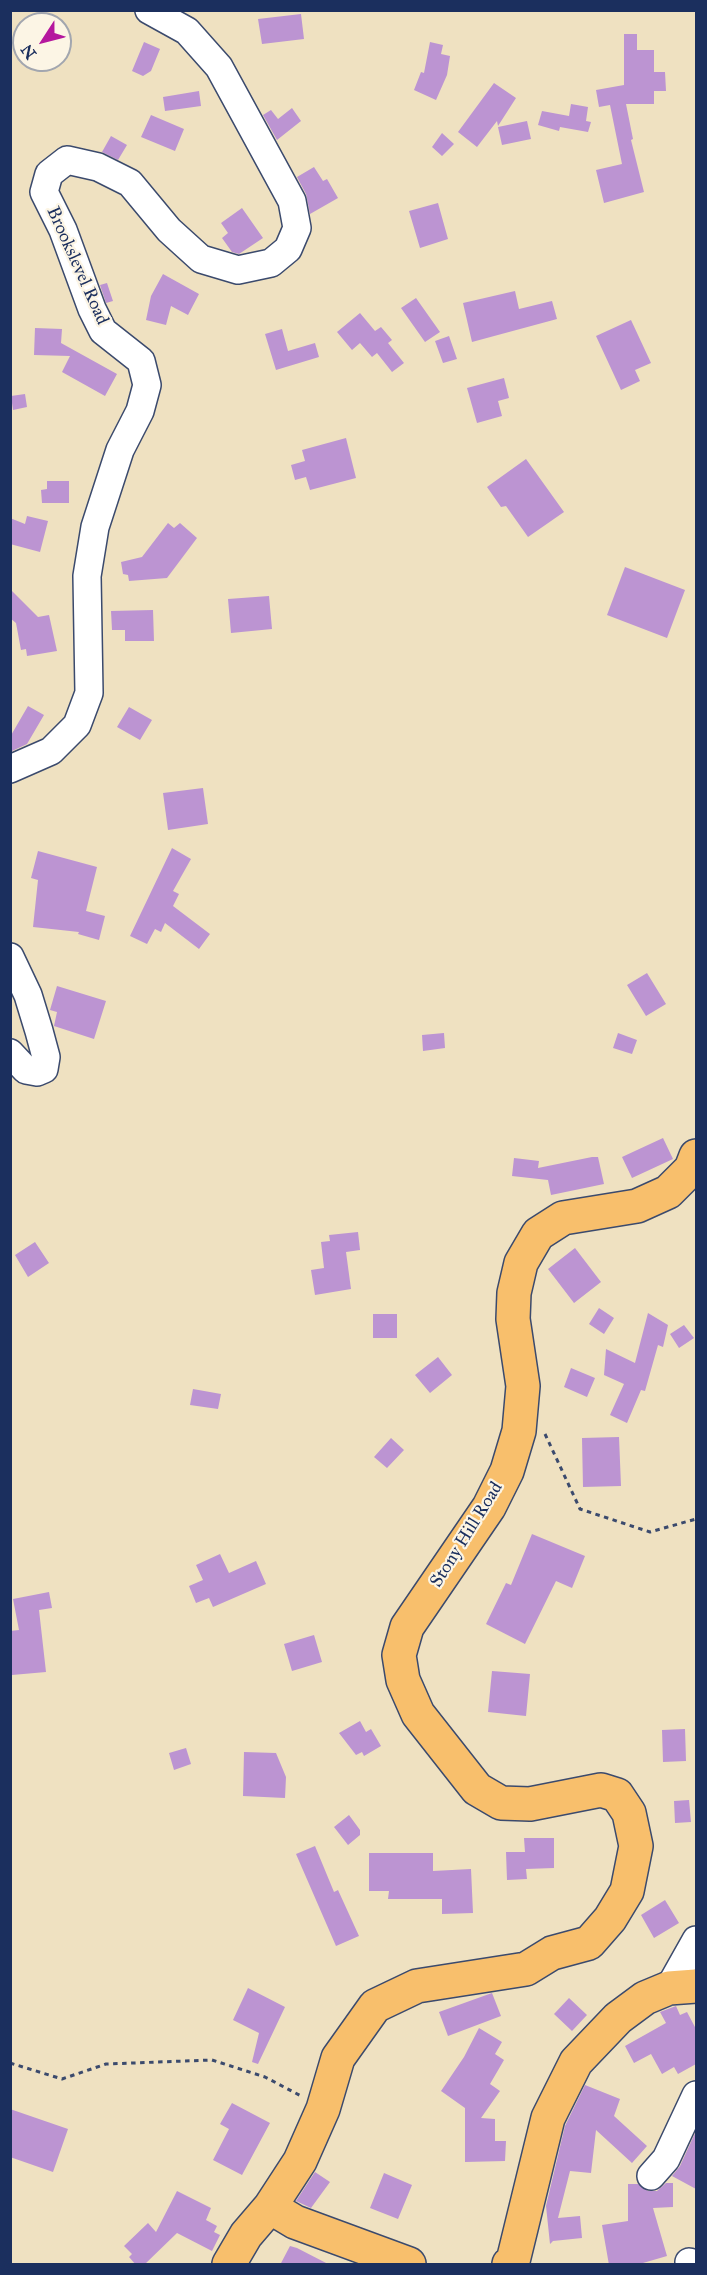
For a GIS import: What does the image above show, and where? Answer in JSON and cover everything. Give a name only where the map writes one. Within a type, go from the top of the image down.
[{"type":"main road","name":"Stony Hill Road","points":[[229,2265],[246,2235],[270,2207],[300,2161],[324,2109],[338,2058],[375,2006],[417,1986],[526,1969],[552,1953],[589,1943],[610,1919],[627,1891],[636,1846],[630,1813],[617,1795],[601,1790],[530,1804],[501,1803],[477,1789],[418,1714],[403,1680],[399,1655],[407,1628],[489,1507],[507,1471],[519,1431],[523,1386],[513,1319],[514,1293],[521,1263],[538,1234],[563,1218],[637,1206],[668,1191],[691,1169],[696,1156]]},
{"type":"main road","points":[[509,2265],[513,2261],[548,2118],[576,2062],[618,2018],[645,1998],[682,1987]]},
{"type":"main road","points":[[270,2207],[295,2222],[376,2259],[409,2265]]},
{"type":"street","name":"Brookslevel Road","points":[[10,769],[51,751],[76,725],[88,693],[87,576],[95,527],[120,450],[140,411],[147,385],[141,362],[103,331],[92,309],[63,230],[44,192],[49,174],[67,160],[98,166],[130,183],[169,230],[201,259],[238,270],[271,263],[288,249],[297,228],[292,201],[219,67],[187,31],[149,10]]},
{"type":"street","points":[[10,957],[28,995],[39,1030],[46,1057],[44,1069],[37,1072],[26,1070],[10,1053]]},
{"type":"street","points":[[682,1987],[696,1940]]},
{"type":"street","points":[[651,2176],[666,2159],[696,2095]]},
{"type":"path","points":[[542,1427],[580,1509],[650,1532],[696,1520]]},
{"type":"path","points":[[10,2063],[62,2079],[106,2064],[212,2060],[265,2076],[324,2109]]},
{"type":"building","points":[[301,14],[304,39],[262,44],[258,19]]},
{"type":"building","points":[[624,34],[637,34],[637,50],[654,50],[654,72],[665,72],[666,91],[654,91],[654,104],[626,104],[633,139],[631,140],[644,192],[604,203],[596,170],[622,164],[610,105],[599,107],[596,90],[624,85]]},
{"type":"building","points":[[144,42],[160,49],[151,71],[143,76],[132,71]]},
{"type":"building","points":[[430,42],[443,45],[441,54],[450,56],[447,75],[436,100],[414,90],[421,72],[424,73]]},
{"type":"building","points":[[494,83],[516,98],[498,126],[497,121],[477,147],[458,132]]},
{"type":"building","points":[[199,91],[201,106],[165,111],[163,97]]},
{"type":"building","points":[[571,104],[588,107],[586,121],[591,122],[588,132],[560,127],[559,131],[538,125],[542,111],[569,116]]},
{"type":"building","points":[[292,108],[301,121],[277,140],[263,115],[271,110],[278,119]]},
{"type":"building","points":[[151,115],[184,129],[175,151],[141,137]]},
{"type":"building","points":[[527,121],[531,139],[502,145],[498,127]]},
{"type":"building","points":[[442,133],[454,144],[442,156],[432,147]]},
{"type":"building","points":[[111,136],[127,145],[118,160],[102,152]]},
{"type":"building","points":[[314,167],[323,181],[327,179],[338,198],[310,214],[306,194],[297,177]]},
{"type":"building","points":[[438,203],[448,239],[420,248],[409,211]]},
{"type":"building","points":[[242,208],[263,238],[239,254],[232,252],[222,238],[228,233],[221,223]]},
{"type":"building","points":[[163,274],[199,294],[188,315],[171,306],[166,325],[146,320],[151,296]]},
{"type":"building","points":[[107,283],[113,301],[106,303],[100,285]]},
{"type":"building","points":[[515,291],[519,309],[552,301],[557,319],[472,342],[463,303]]},
{"type":"building","points":[[416,298],[440,332],[425,342],[401,308]]},
{"type":"building","points":[[360,313],[375,331],[381,327],[392,340],[388,343],[404,363],[392,372],[377,353],[372,357],[360,343],[352,350],[337,332]]},
{"type":"building","points":[[631,320],[651,363],[635,370],[640,381],[621,390],[596,336]]},
{"type":"building","points":[[35,328],[62,329],[61,343],[117,374],[105,396],[62,372],[70,356],[34,355]]},
{"type":"building","points":[[282,329],[288,351],[315,343],[319,357],[276,370],[265,334]]},
{"type":"building","points":[[449,336],[457,359],[443,363],[435,341]]},
{"type":"building","points":[[504,378],[509,398],[498,401],[502,416],[477,423],[467,388]]},
{"type":"building","points":[[25,394],[27,407],[13,410],[11,396]]},
{"type":"building","points":[[346,438],[356,478],[310,490],[306,477],[295,480],[291,465],[305,461],[302,450]]},
{"type":"building","points":[[526,459],[564,512],[528,537],[506,506],[501,507],[487,487]]},
{"type":"building","points":[[47,481],[69,481],[69,503],[42,503],[41,490],[47,489]]},
{"type":"building","points":[[27,516],[48,521],[40,552],[10,544],[10,518],[25,524]]},
{"type":"building","points":[[168,523],[174,528],[180,523],[197,538],[167,578],[129,581],[128,575],[123,574],[121,562],[142,557]]},
{"type":"building","points":[[625,567],[685,590],[667,638],[607,615]]},
{"type":"building","points":[[10,589],[38,617],[49,615],[57,651],[27,656],[26,649],[21,650],[16,623],[10,618]]},
{"type":"building","points":[[269,596],[272,629],[231,633],[228,599]]},
{"type":"building","points":[[153,610],[154,641],[125,641],[125,630],[112,630],[111,611]]},
{"type":"building","points":[[28,706],[44,715],[27,744],[10,752],[10,737]]},
{"type":"building","points":[[129,707],[152,720],[140,740],[117,727]]},
{"type":"building","points":[[203,788],[208,824],[168,830],[163,793]]},
{"type":"building","points":[[172,848],[191,859],[173,891],[179,894],[173,906],[210,934],[199,949],[165,923],[161,932],[155,929],[147,944],[130,936]]},
{"type":"building","points":[[38,851],[97,867],[86,911],[105,916],[99,940],[78,934],[79,932],[33,927],[38,880],[31,878]]},
{"type":"building","points":[[647,973],[666,1004],[646,1016],[627,985]]},
{"type":"building","points":[[57,986],[106,1001],[94,1039],[54,1026],[57,1012],[50,1010]]},
{"type":"building","points":[[444,1033],[445,1048],[423,1051],[422,1035]]},
{"type":"building","points":[[618,1033],[637,1040],[632,1054],[613,1048]]},
{"type":"building","points":[[663,1138],[673,1159],[632,1178],[622,1157]]},
{"type":"building","points":[[598,1157],[604,1184],[551,1195],[548,1180],[512,1176],[514,1158],[539,1161],[538,1168]]},
{"type":"building","points":[[358,1232],[360,1250],[346,1252],[351,1289],[315,1295],[311,1270],[324,1268],[321,1242],[330,1241],[329,1235]]},
{"type":"building","points":[[35,1242],[49,1263],[28,1277],[15,1255]]},
{"type":"building","points":[[575,1248],[601,1282],[574,1303],[548,1269]]},
{"type":"building","points":[[599,1308],[614,1318],[604,1334],[589,1324]]},
{"type":"building","points":[[648,1313],[668,1325],[663,1347],[658,1345],[645,1391],[641,1390],[627,1423],[610,1415],[624,1384],[604,1375],[606,1349],[635,1363]]},
{"type":"building","points":[[373,1314],[397,1314],[397,1338],[373,1338]]},
{"type":"building","points":[[684,1325],[694,1338],[679,1348],[670,1334]]},
{"type":"building","points":[[438,1357],[452,1375],[430,1393],[415,1375]]},
{"type":"building","points":[[571,1368],[595,1378],[587,1397],[564,1387]]},
{"type":"building","points":[[193,1389],[221,1394],[218,1409],[190,1405]]},
{"type":"building","points":[[619,1437],[621,1486],[583,1487],[582,1438]]},
{"type":"building","points":[[391,1438],[404,1450],[387,1468],[374,1457]]},
{"type":"building","points":[[532,1534],[585,1556],[572,1588],[556,1581],[525,1644],[486,1624],[506,1583],[511,1585]]},
{"type":"building","points":[[220,1554],[229,1573],[256,1561],[266,1584],[213,1607],[209,1598],[196,1603],[189,1586],[203,1580],[196,1565]]},
{"type":"building","points":[[49,1592],[52,1608],[39,1610],[46,1672],[12,1675],[10,1631],[19,1630],[13,1599]]},
{"type":"building","points":[[314,1635],[322,1662],[292,1671],[284,1644]]},
{"type":"building","points":[[492,1671],[530,1674],[526,1716],[488,1712]]},
{"type":"building","points":[[360,1721],[366,1732],[371,1729],[381,1746],[364,1756],[362,1752],[356,1755],[339,1733]]},
{"type":"building","points":[[685,1729],[686,1761],[663,1762],[662,1730]]},
{"type":"building","points":[[186,1748],[191,1764],[174,1770],[169,1753]]},
{"type":"building","points":[[244,1752],[276,1753],[286,1777],[285,1798],[243,1796]]},
{"type":"building","points":[[689,1800],[691,1822],[675,1823],[674,1801]]},
{"type":"building","points":[[349,1815],[360,1830],[360,1835],[348,1845],[334,1827]]},
{"type":"building","points":[[524,1838],[554,1838],[554,1868],[526,1869],[527,1879],[507,1880],[506,1852],[525,1852]]},
{"type":"building","points":[[315,1846],[334,1892],[338,1890],[359,1936],[336,1946],[296,1854]]},
{"type":"building","points":[[369,1853],[433,1853],[433,1871],[471,1869],[473,1913],[442,1914],[442,1899],[388,1899],[389,1891],[369,1891]]},
{"type":"building","points":[[665,1900],[679,1923],[654,1938],[641,1915]]},
{"type":"building","points":[[248,1988],[285,2007],[258,2064],[252,2062],[259,2033],[233,2020]]},
{"type":"building","points":[[492,1993],[501,2016],[448,2036],[439,2012]]},
{"type":"building","points":[[569,1998],[587,2015],[572,2031],[554,2014]]},
{"type":"building","points":[[676,2006],[680,2015],[687,2012],[696,2029],[696,2064],[678,2074],[674,2067],[662,2074],[651,2054],[634,2063],[625,2046],[666,2023],[660,2012]]},
{"type":"building","points":[[479,2028],[502,2042],[495,2054],[504,2060],[490,2084],[500,2091],[481,2118],[495,2119],[495,2141],[506,2141],[505,2161],[465,2162],[465,2108],[441,2091],[464,2057]]},
{"type":"building","points":[[585,2085],[620,2099],[614,2116],[647,2146],[632,2163],[596,2130],[591,2173],[570,2171],[558,2218],[580,2216],[582,2238],[553,2241],[550,2244],[546,2206],[565,2126]]},
{"type":"building","points":[[232,2103],[270,2123],[242,2175],[213,2160],[229,2129],[220,2124]]},
{"type":"building","points":[[10,2109],[68,2129],[53,2172],[10,2157]]},
{"type":"building","points":[[696,2131],[696,2189],[672,2176],[680,2166]]},
{"type":"building","points":[[315,2172],[330,2182],[311,2208],[296,2201]]},
{"type":"building","points":[[384,2173],[412,2185],[398,2219],[370,2208]]},
{"type":"building","points":[[666,2183],[673,2183],[673,2207],[653,2208],[667,2256],[636,2265],[609,2265],[602,2225],[628,2221],[628,2184],[638,2184],[648,2191],[657,2191]]},
{"type":"building","points":[[177,2191],[211,2208],[206,2220],[217,2226],[214,2232],[220,2235],[212,2251],[177,2233],[144,2265],[136,2265],[129,2257],[132,2254],[124,2246],[148,2223],[156,2232]]},
{"type":"building","points":[[290,2246],[297,2248],[330,2265],[280,2265]]}]
